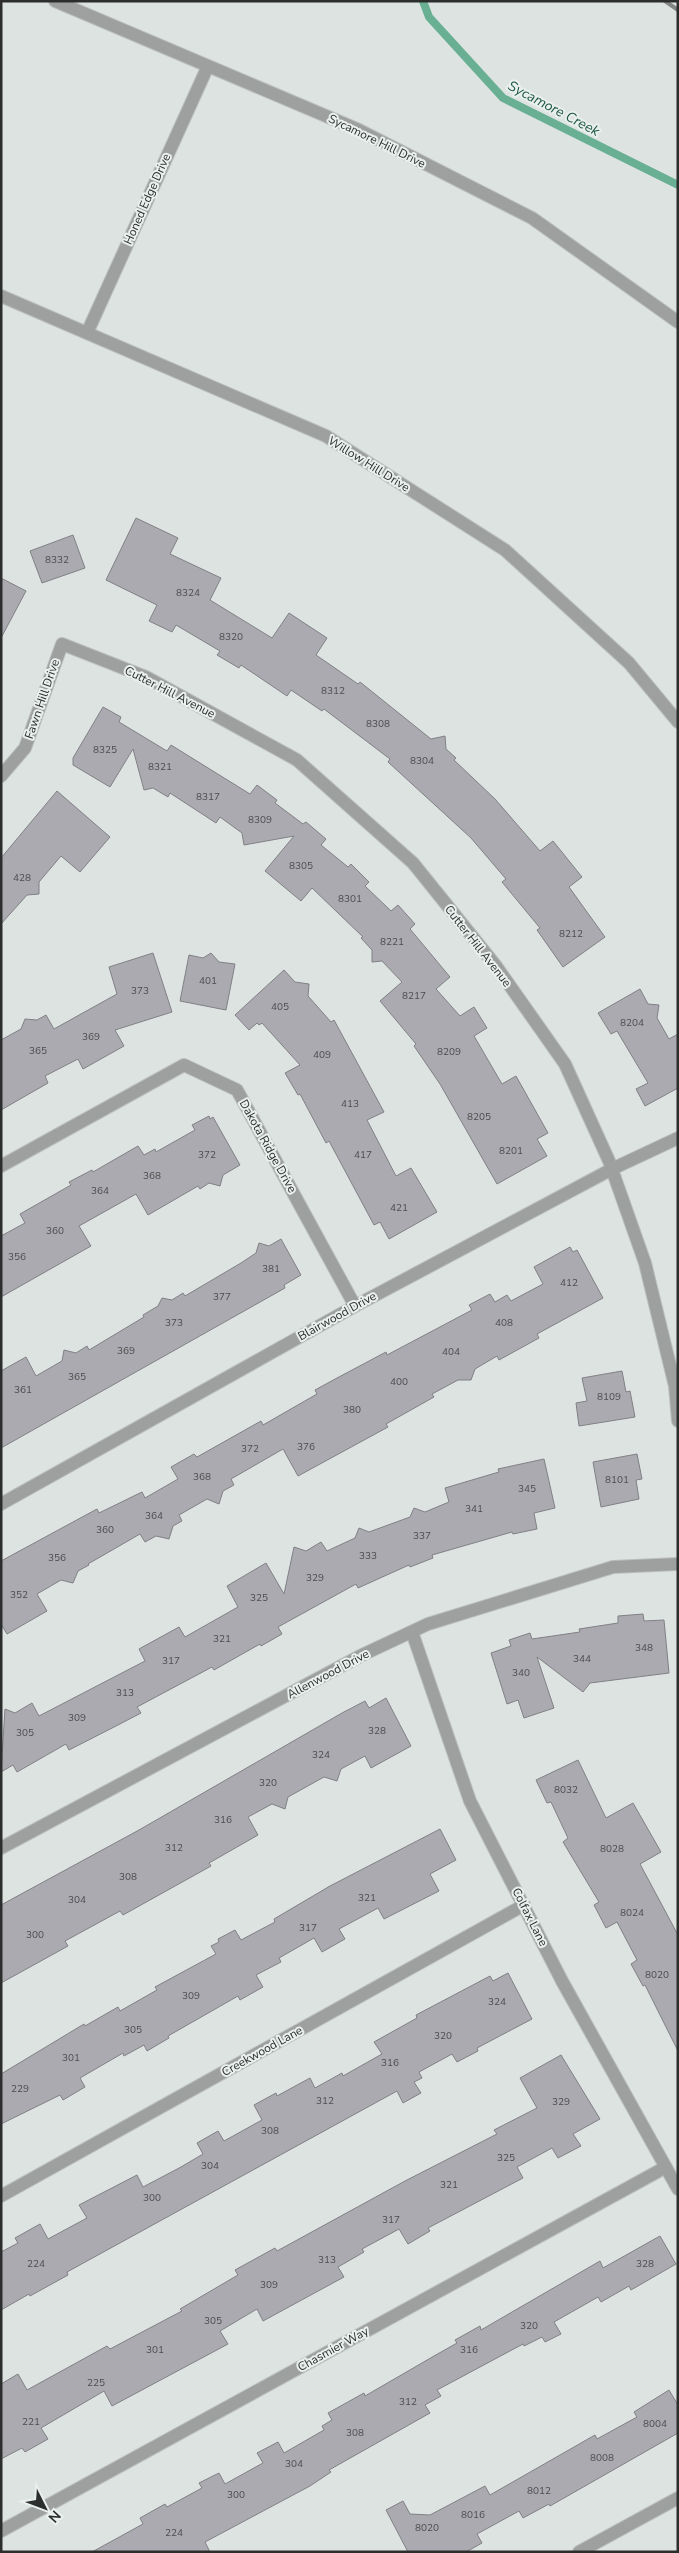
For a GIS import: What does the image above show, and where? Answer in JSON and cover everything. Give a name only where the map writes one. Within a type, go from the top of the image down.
[{"type":"street","name":"Sycamore Hill Drive","points":[[55,1],[359,130],[532,218],[678,322]]},
{"type":"street","name":"Honed Edge Drive","points":[[87,333],[208,66]]},
{"type":"street","name":"Willow Hill Drive","points":[[1,296],[326,436],[505,550],[629,664],[678,722]]},
{"type":"street","name":"Fawn Hill Drive","points":[[1,776],[26,748],[62,644]]},
{"type":"street","name":"Cutter Hill Avenue","points":[[62,644],[146,677],[297,760],[413,863],[496,966],[566,1064],[612,1169],[645,1263],[675,1386],[678,1421]]},
{"type":"street","name":"Dakota Ridge Drive","points":[[1,1166],[184,1064],[237,1090],[355,1306]]},
{"type":"street","name":"Blairwood Drive","points":[[1,1504],[355,1306],[612,1169],[678,1138]]},
{"type":"street","name":"Allenwood Drive","points":[[1,1848],[362,1655],[428,1624],[613,1567],[678,1564]]},
{"type":"street","name":"Colfax Lane","points":[[412,1632],[470,1801],[562,1981],[678,2189]]},
{"type":"street","name":"Creekwood Lane","points":[[1,2196],[524,1905]]},
{"type":"street","name":"Chasmier Way","points":[[1,2531],[666,2167]]},
{"type":"street","points":[[579,2552],[678,2498]]},
{"type":"building","points":[[136,518],[178,538],[170,554],[221,578],[210,600],[272,638],[289,613],[327,638],[316,655],[358,684],[360,682],[431,739],[445,736],[446,749],[456,758],[454,760],[495,799],[540,851],[553,841],[582,877],[569,887],[605,937],[563,967],[537,930],[540,928],[502,882],[506,879],[471,838],[388,762],[390,759],[324,709],[322,711],[291,690],[287,696],[241,665],[239,668],[217,655],[220,651],[176,625],[172,632],[149,621],[157,605],[106,580]]},
{"type":"building","points":[[73,535],[85,568],[42,583],[30,551]]},
{"type":"building","points":[[1,578],[26,591],[1,638]]},
{"type":"building","points":[[103,707],[121,717],[119,722],[167,751],[171,745],[250,794],[257,785],[277,800],[275,803],[303,824],[306,822],[326,839],[321,845],[348,867],[351,864],[369,882],[365,886],[391,911],[398,905],[415,924],[410,929],[450,977],[436,989],[460,1016],[474,1007],[487,1028],[474,1036],[502,1084],[516,1076],[548,1133],[537,1139],[547,1156],[497,1184],[440,1084],[414,1046],[416,1044],[380,1001],[402,982],[382,961],[372,962],[372,950],[361,938],[363,937],[312,888],[301,901],[265,871],[294,836],[244,845],[242,833],[220,817],[216,823],[170,793],[168,797],[153,788],[144,790],[133,749],[110,787],[73,765],[73,758]]},
{"type":"building","points":[[57,791],[110,837],[80,872],[61,856],[39,882],[39,894],[27,895],[1,924],[1,858]]},
{"type":"building","points":[[153,953],[172,1012],[115,1030],[124,1046],[83,1069],[78,1059],[45,1076],[48,1083],[1,1110],[1,1040],[21,1029],[25,1019],[37,1020],[46,1015],[54,1029],[117,994],[109,967]]},
{"type":"building","points":[[211,953],[219,962],[235,964],[226,1010],[180,1001],[189,955],[203,958]]},
{"type":"building","points":[[284,970],[295,982],[309,984],[308,996],[331,1022],[334,1020],[384,1112],[367,1120],[396,1176],[411,1168],[437,1212],[389,1239],[380,1222],[374,1225],[329,1141],[326,1143],[300,1094],[298,1095],[285,1073],[300,1065],[262,1023],[259,1025],[257,1023],[249,1030],[235,1015]]},
{"type":"building","points":[[640,989],[648,1004],[659,1005],[657,1018],[669,1039],[678,1034],[678,1088],[645,1106],[636,1089],[648,1083],[617,1031],[611,1034],[598,1013]]},
{"type":"building","points":[[209,1116],[210,1119],[213,1117],[240,1165],[223,1175],[220,1186],[209,1183],[200,1189],[198,1186],[148,1215],[136,1194],[79,1226],[91,1246],[1,1297],[1,1236],[25,1223],[20,1214],[71,1185],[69,1182],[92,1170],[93,1172],[138,1146],[144,1155],[155,1149],[156,1152],[195,1130],[192,1125]]},
{"type":"building","points":[[281,1239],[301,1275],[284,1285],[285,1288],[1,1448],[1,1371],[26,1357],[36,1376],[62,1361],[64,1350],[76,1353],[87,1346],[89,1350],[144,1317],[143,1315],[158,1306],[162,1298],[172,1300],[183,1293],[185,1296],[256,1253],[259,1243],[269,1246]]},
{"type":"building","points":[[570,1247],[573,1252],[577,1250],[603,1298],[537,1334],[539,1338],[499,1360],[497,1356],[475,1369],[471,1380],[458,1380],[432,1394],[434,1397],[386,1424],[388,1427],[298,1476],[283,1449],[231,1479],[234,1485],[223,1491],[219,1504],[207,1499],[179,1515],[182,1521],[173,1526],[169,1539],[156,1536],[145,1542],[140,1534],[78,1571],[73,1583],[61,1580],[37,1594],[47,1611],[7,1634],[1,1624],[1,1561],[97,1509],[99,1513],[142,1492],[145,1498],[178,1479],[171,1467],[194,1454],[197,1457],[261,1421],[263,1425],[317,1394],[315,1390],[386,1352],[387,1355],[472,1310],[469,1305],[490,1294],[495,1302],[507,1295],[511,1301],[543,1284],[534,1267]]},
{"type":"building","points":[[622,1371],[626,1392],[630,1391],[635,1417],[579,1426],[576,1403],[587,1401],[582,1378]]},
{"type":"building","points":[[637,1454],[642,1479],[636,1480],[639,1499],[601,1507],[593,1462]]},
{"type":"building","points":[[544,1459],[555,1508],[534,1513],[537,1529],[513,1534],[512,1532],[432,1555],[433,1558],[410,1567],[409,1565],[358,1588],[356,1584],[278,1627],[282,1634],[261,1646],[260,1644],[214,1670],[212,1667],[137,1707],[141,1713],[69,1750],[66,1744],[17,1772],[13,1765],[1,1772],[5,1709],[15,1713],[32,1703],[39,1716],[145,1661],[139,1649],[179,1627],[185,1637],[238,1607],[227,1586],[266,1563],[284,1594],[294,1547],[306,1551],[321,1542],[327,1551],[355,1538],[359,1528],[369,1532],[410,1517],[414,1508],[425,1512],[449,1502],[445,1488],[499,1472],[498,1469]]},
{"type":"building","points":[[643,1614],[644,1621],[664,1620],[669,1673],[590,1683],[583,1692],[537,1657],[554,1708],[524,1718],[518,1700],[507,1704],[491,1653],[511,1646],[509,1640],[530,1633],[532,1639],[580,1632],[579,1629],[618,1623],[618,1616]]},
{"type":"building","points":[[386,1698],[411,1746],[371,1768],[365,1756],[341,1769],[337,1781],[324,1777],[288,1797],[285,1809],[272,1804],[248,1817],[258,1835],[209,1863],[211,1866],[123,1915],[120,1911],[65,1941],[68,1946],[1,1983],[1,1905],[139,1830],[342,1713],[365,1701],[369,1708]]},
{"type":"building","points":[[578,1760],[606,1818],[633,1803],[661,1852],[640,1864],[678,1935],[678,2051],[645,1985],[643,1986],[631,1964],[637,1960],[617,1922],[606,1928],[594,1905],[599,1902],[563,1842],[568,1838],[551,1802],[547,1803],[536,1780]]},
{"type":"building","points":[[440,1829],[456,1860],[430,1874],[439,1891],[384,1919],[378,1908],[339,1929],[345,1939],[322,1952],[314,1938],[279,1958],[281,1962],[256,1975],[263,1987],[240,2000],[238,1996],[168,2036],[169,2038],[147,2051],[144,2045],[124,2056],[123,2053],[80,2078],[85,2087],[63,2100],[60,2095],[1,2124],[1,2074],[84,2024],[85,2026],[118,2007],[120,2011],[157,1990],[155,1987],[216,1954],[211,1946],[219,1942],[218,1939],[235,1930],[241,1940],[275,1922],[274,1919],[330,1886]]},
{"type":"building","points":[[508,1973],[532,2019],[477,2048],[478,2051],[457,2062],[452,2054],[419,2072],[422,2078],[414,2082],[421,2093],[403,2103],[397,2091],[67,2272],[68,2275],[1,2310],[1,2252],[18,2243],[15,2238],[40,2224],[48,2239],[87,2218],[79,2205],[137,2175],[143,2187],[181,2167],[203,2154],[197,2143],[218,2131],[224,2141],[262,2120],[254,2105],[276,2093],[277,2096],[310,2078],[315,2088],[342,2073],[343,2076],[382,2054],[374,2042],[417,2018],[416,2015],[490,1976],[493,1981]]},
{"type":"building","points":[[561,2055],[600,2119],[573,2134],[581,2146],[558,2158],[552,2148],[517,2167],[523,2178],[428,2228],[430,2231],[408,2244],[399,2229],[362,2249],[364,2252],[338,2267],[344,2277],[263,2321],[257,2309],[220,2331],[228,2344],[112,2406],[104,2391],[41,2428],[48,2439],[25,2452],[22,2448],[1,2459],[1,2384],[18,2374],[27,2390],[107,2346],[110,2349],[182,2311],[180,2309],[238,2275],[235,2270],[275,2248],[277,2251],[405,2181],[497,2134],[494,2130],[537,2108],[520,2078]]},
{"type":"building","points":[[660,2236],[676,2264],[631,2290],[629,2286],[601,2302],[598,2297],[554,2322],[561,2334],[545,2342],[542,2337],[524,2346],[523,2344],[437,2390],[441,2396],[425,2405],[430,2413],[329,2470],[331,2472],[310,2486],[205,2542],[210,2552],[92,2552],[143,2524],[140,2518],[165,2504],[167,2507],[202,2488],[199,2483],[219,2473],[225,2484],[263,2463],[257,2453],[278,2442],[284,2453],[324,2430],[322,2426],[332,2420],[328,2413],[364,2393],[365,2396],[457,2343],[455,2340],[480,2326],[481,2330],[600,2261],[603,2268]]},
{"type":"building","points":[[669,2390],[678,2405],[678,2433],[550,2506],[549,2504],[523,2518],[519,2511],[477,2534],[482,2543],[466,2552],[408,2552],[386,2510],[403,2501],[410,2514],[430,2515],[485,2486],[490,2495],[595,2435],[597,2439],[637,2417],[634,2412]]},
{"type":"waterway","name":"Sycamore Creek","points":[[423,1],[429,17],[503,98],[678,185]]},
{"type":"railway","points":[[665,1],[678,10]]}]
